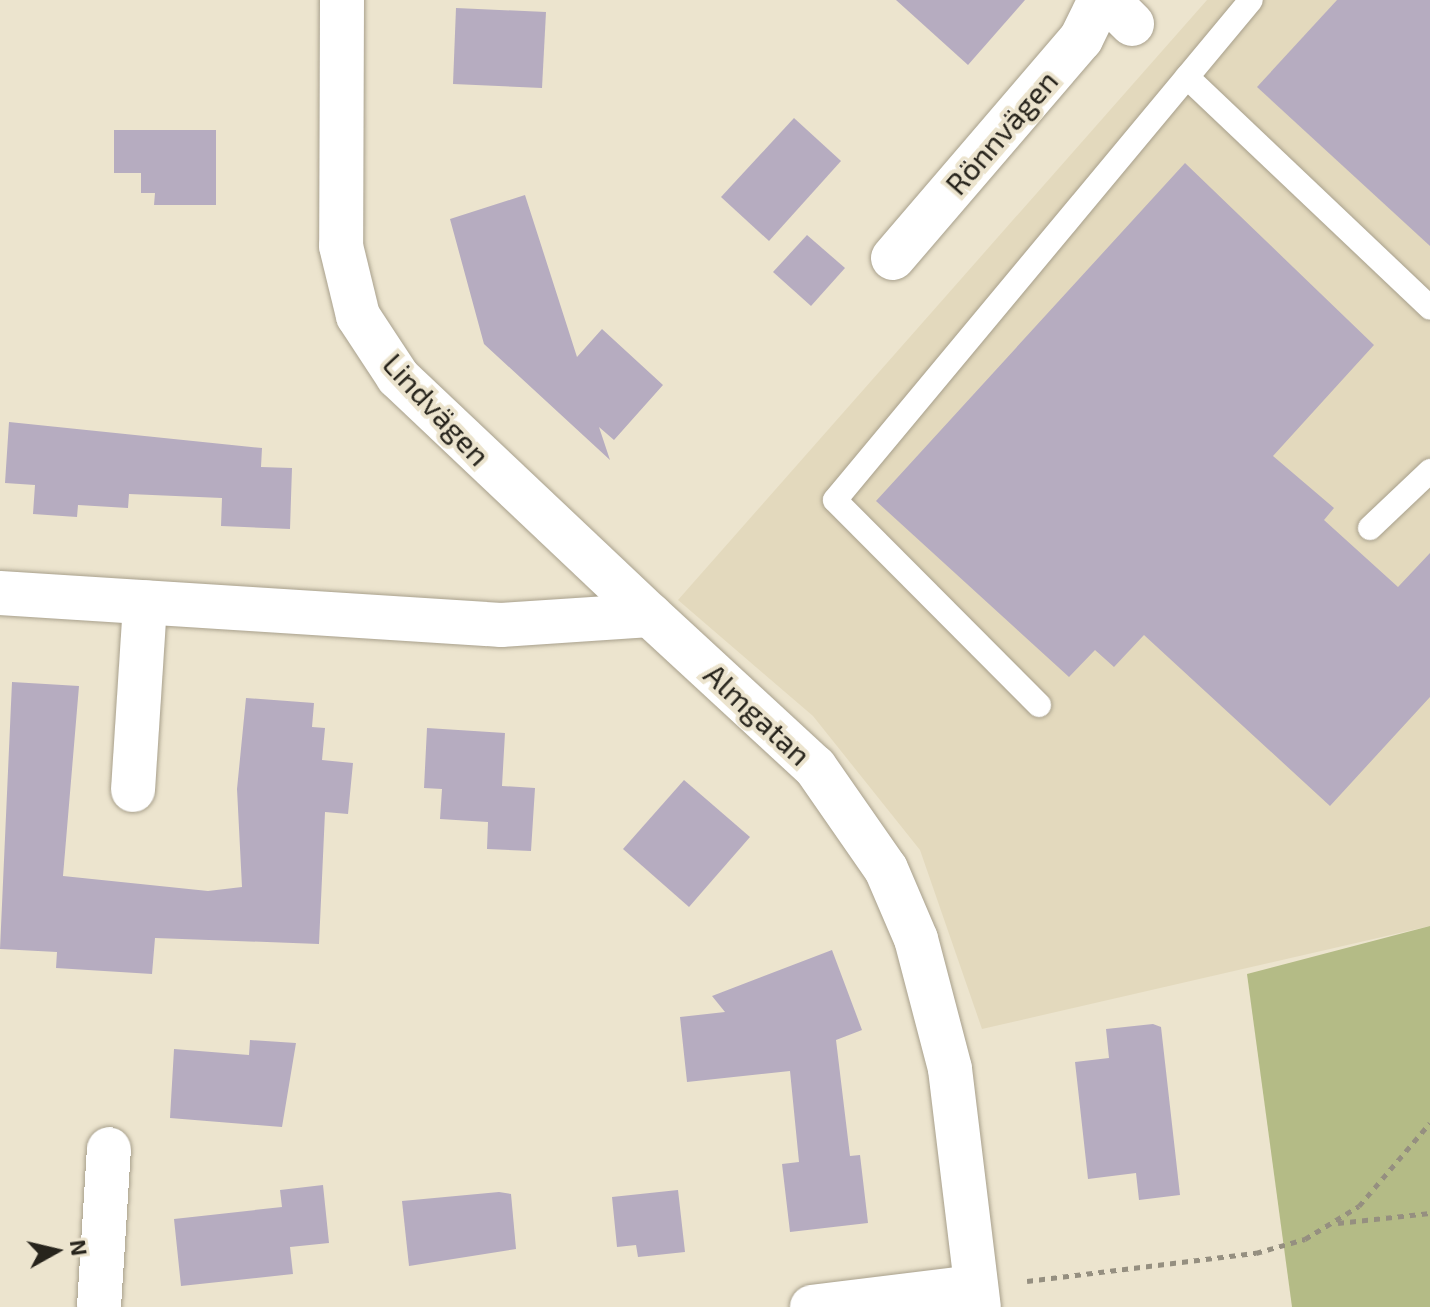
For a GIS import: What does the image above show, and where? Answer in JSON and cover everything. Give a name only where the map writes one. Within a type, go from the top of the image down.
[{"type":"street","name":"Lindvägen","points":[[342,0],[341,246],[358,316],[398,377],[650,615]]},
{"type":"street","name":"Rönnvägen","points":[[893,258],[1081,39],[1114,8]]},
{"type":"street","points":[[0,593],[501,625],[650,615]]},
{"type":"street","points":[[133,790],[145,602]]},
{"type":"street","name":"Almgatan","points":[[650,615],[815,767],[886,869],[916,939],[950,1069],[977,1297]]},
{"type":"street","points":[[99,1307],[109,1149]]},
{"type":"street","points":[[812,1307],[977,1297]]},
{"type":"lane","points":[[1039,705],[835,500],[1251,0]]},
{"type":"lane","points":[[1187,77],[1430,308]]},
{"type":"lane","points":[[1370,528],[1430,471]]},
{"type":"path","points":[[1337,1223],[1430,1123]]},
{"type":"path","points":[[977,1297],[1256,1253],[1337,1223],[1430,1213]]},
{"type":"shaded area","points":[[1207,0],[1430,0],[1430,926],[982,1029],[920,850],[813,716],[678,600]]},
{"type":"green space","points":[[1430,926],[1430,1307],[1292,1307],[1247,974]]},
{"type":"building","points":[[896,0],[1025,0],[968,65]]},
{"type":"building","points":[[1337,0],[1430,0],[1430,246],[1257,87]]},
{"type":"building","points":[[456,8],[546,12],[542,88],[453,84]]},
{"type":"building","points":[[794,118],[841,161],[769,241],[721,197]]},
{"type":"building","points":[[114,130],[216,130],[216,205],[154,205],[155,193],[141,193],[141,173],[114,173]]},
{"type":"building","points":[[1185,163],[1374,345],[1273,456],[1334,508],[1324,520],[1398,587],[1430,553],[1430,697],[1330,806],[1144,635],[1114,667],[1095,650],[1069,677],[876,501]]},
{"type":"building","points":[[525,195],[577,357],[602,329],[663,385],[614,440],[599,427],[610,460],[484,344],[450,219]]},
{"type":"building","points":[[807,235],[845,268],[811,306],[773,272]]},
{"type":"building","points":[[9,422],[262,448],[261,467],[292,468],[290,529],[221,526],[222,498],[129,494],[128,508],[78,505],[77,517],[33,514],[35,485],[5,483]]},
{"type":"building","points":[[12,682],[79,686],[63,876],[208,891],[242,887],[237,789],[246,698],[314,703],[312,727],[325,728],[322,760],[353,763],[348,814],[325,812],[319,944],[155,938],[152,974],[56,968],[57,952],[0,949]]},
{"type":"building","points":[[427,728],[505,733],[502,786],[535,788],[531,851],[487,849],[488,822],[440,819],[442,789],[424,788]]},
{"type":"building","points":[[684,780],[750,837],[689,907],[623,849]]},
{"type":"building","points":[[832,950],[862,1030],[836,1040],[850,1156],[860,1155],[868,1223],[790,1232],[782,1164],[799,1162],[790,1071],[687,1082],[680,1017],[725,1012],[712,996]]},
{"type":"building","points":[[1153,1024],[1161,1027],[1180,1195],[1139,1200],[1136,1173],[1088,1179],[1075,1062],[1109,1058],[1106,1029]]},
{"type":"building","points":[[250,1040],[296,1043],[282,1127],[170,1118],[174,1049],[249,1055]]},
{"type":"building","points":[[323,1185],[329,1243],[290,1247],[293,1274],[181,1286],[174,1219],[282,1207],[280,1190]]},
{"type":"building","points":[[678,1190],[685,1252],[638,1257],[636,1245],[617,1247],[612,1197]]},
{"type":"building","points":[[499,1192],[511,1194],[516,1249],[409,1266],[402,1201]]}]
